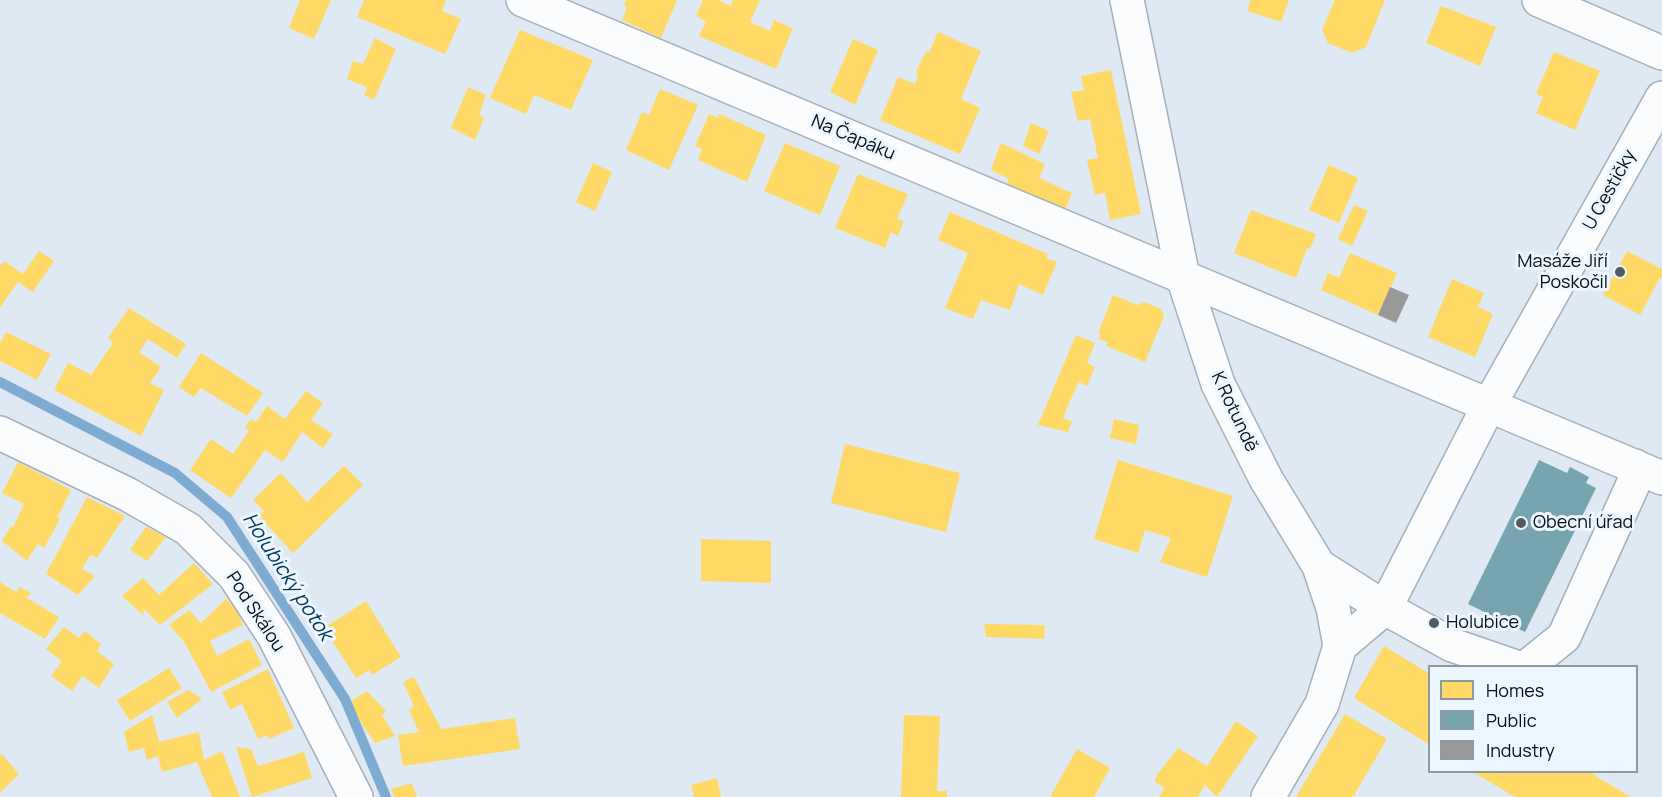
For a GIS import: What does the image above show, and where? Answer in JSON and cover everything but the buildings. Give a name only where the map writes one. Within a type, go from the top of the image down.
[{"type":"street","name":"Na Čapáku","points":[[523,0],[1183,276],[1488,407],[1648,472]]},
{"type":"street","name":"K Rotundě","points":[[1127,0],[1183,276],[1218,384],[1266,479],[1319,566],[1333,608],[1340,646],[1322,704],[1268,797]]},
{"type":"street","points":[[1539,0],[1662,53]]},
{"type":"street","name":"U Cestičky","points":[[1385,608],[1488,407],[1662,98]]},
{"type":"street","name":"Pod Skálou","points":[[0,433],[126,494],[188,529],[234,575],[274,636],[356,797]]},
{"type":"street","points":[[1529,665],[1564,637],[1635,480],[1648,472]]},
{"type":"street","points":[[1319,566],[1385,608],[1452,645],[1509,665]]},
{"type":"street","points":[[1340,646],[1385,608]]},
{"type":"waterway","name":"Holubický potok","points":[[0,382],[175,473],[227,517],[345,699],[386,797]]},
{"type":"place","name":"Masáže Jiří Poskočil","points":[[1620,272]]},
{"type":"place","name":"Obecní úřad","points":[[1521,523]]},
{"type":"place","name":"Holubice","points":[[1434,623]]}]
